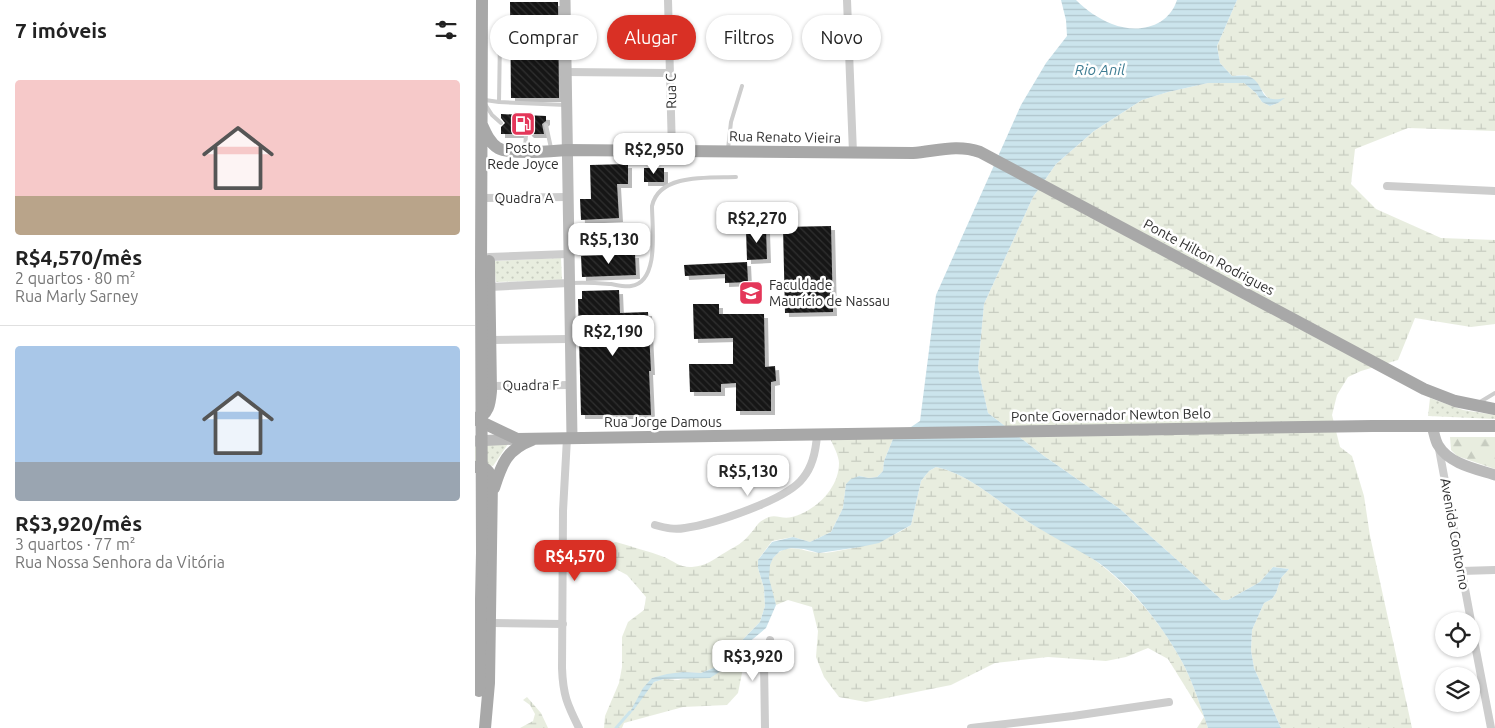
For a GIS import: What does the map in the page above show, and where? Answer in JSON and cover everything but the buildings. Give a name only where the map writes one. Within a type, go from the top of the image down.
[{"type":"main road","points":[[479,728],[482,553],[482,0]]},
{"type":"main road","name":"Rua Renato Vieira","points":[[482,125],[489,138],[497,147],[504,151],[913,153],[954,147],[969,148],[980,152]]},
{"type":"main road","name":"Ponte Hilton Rodrigues","points":[[980,152],[1424,389],[1442,397],[1473,406],[1495,409]]},
{"type":"main road","points":[[475,418],[482,416],[488,408],[491,386],[489,257],[482,198]]},
{"type":"main road","points":[[475,418],[517,439]]},
{"type":"main road","name":"Ponte Governador Newton Belo","points":[[851,434],[1372,426],[1495,426]]},
{"type":"main road","name":"Rua Jorge Damous","points":[[517,439],[851,434]]},
{"type":"main road","points":[[492,495],[502,465],[508,455],[520,446],[538,438]]},
{"type":"main road","points":[[475,467],[484,468],[490,474],[492,495],[491,623],[485,728]]},
{"type":"street","points":[[565,0],[571,385],[563,511],[563,686],[566,702],[579,728]]},
{"type":"street","name":"Rua C","points":[[668,0],[672,151]]},
{"type":"street","points":[[847,0],[853,153]]},
{"type":"street","points":[[565,72],[670,73]]},
{"type":"street","points":[[1387,186],[1495,191]]},
{"type":"street","name":"Quadra A","points":[[482,198],[567,197]]},
{"type":"street","points":[[489,257],[568,254]]},
{"type":"street","points":[[490,286],[569,284]]},
{"type":"street","points":[[491,340],[570,339]]},
{"type":"street","name":"Quadra F","points":[[491,386],[571,385]]},
{"type":"street","points":[[1432,426],[1439,446],[1458,462],[1495,475]]},
{"type":"street","points":[[655,525],[671,529],[685,528],[740,512],[784,494],[804,478],[816,450],[817,435]]},
{"type":"street","name":"Rua Jorge Damous","points":[[475,441],[517,439]]},
{"type":"street","name":"Avenida Contorno","points":[[1439,446],[1469,612]]},
{"type":"street","points":[[1461,571],[1495,570]]},
{"type":"street","points":[[491,623],[563,624]]},
{"type":"street","points":[[765,728],[764,662],[770,640]]},
{"type":"street","name":"Avenida Contorno","points":[[1478,657],[1491,728]]},
{"type":"street","points":[[971,728],[1169,702]]},
{"type":"lane","points":[[499,102],[500,60]]},
{"type":"lane","points":[[728,152],[731,122],[742,86]]},
{"type":"lane","points":[[482,100],[566,105]]},
{"type":"lane","points":[[482,100],[501,123]]},
{"type":"lane","points":[[546,125],[551,151]]},
{"type":"lane","points":[[524,151],[526,134]]},
{"type":"lane","points":[[569,284],[588,282],[630,286],[640,282],[647,276],[652,264],[652,206],[657,194],[683,180],[736,177]]},
{"type":"lane","points":[[1473,406],[1495,393]]},
{"type":"green space","points":[[1237,0],[1495,0],[1495,131],[1408,128],[1355,149],[1351,184],[1376,209],[1441,238],[1495,240],[1495,324],[1471,327],[1415,318],[1398,360],[1348,377],[1337,395],[1332,415],[1340,447],[1352,456],[1364,496],[1370,536],[1412,728],[1281,728],[1254,668],[1251,650],[1252,630],[1264,603],[1272,599],[1281,578],[1289,569],[1273,567],[1260,582],[1228,600],[1222,600],[1120,509],[1044,456],[988,413],[978,368],[984,304],[1033,197],[1056,164],[1094,131],[1142,100],[1168,92],[1208,83],[1244,83],[1256,93],[1262,102],[1270,106],[1283,99],[1271,100],[1246,75],[1232,76],[1220,63],[1217,46]]},
{"type":"green space","points":[[561,258],[562,280],[496,282],[494,261]]},
{"type":"green space","points":[[1430,398],[1463,410],[1495,415],[1495,419],[1428,416]]},
{"type":"green space","points":[[1450,437],[1495,437],[1495,469],[1457,456],[1451,450]]},
{"type":"green space","points":[[830,438],[893,439],[884,461],[883,471],[877,477],[859,476],[846,484],[843,508],[831,532],[810,542],[793,537],[772,541],[758,560],[758,568],[764,588],[765,606],[760,622],[716,667],[701,673],[683,672],[652,678],[645,693],[654,682],[664,679],[678,680],[721,671],[748,643],[738,693],[727,705],[683,707],[624,723],[622,728],[604,728],[605,716],[619,683],[622,667],[622,637],[628,622],[644,610],[646,597],[627,575],[612,567],[606,553],[609,544],[616,542],[664,557],[688,567],[706,564],[742,542],[763,520],[774,516],[788,518],[801,514],[824,498],[835,482],[839,463]]},
{"type":"green space","points":[[508,444],[493,466],[475,463],[475,446]]},
{"type":"green space","points":[[936,467],[948,470],[971,481],[1024,519],[1087,555],[1121,582],[1153,617],[1172,644],[1188,675],[1195,692],[1208,728],[1197,728],[1204,717],[1168,659],[1148,648],[1126,657],[1106,661],[1048,657],[995,663],[951,685],[866,702],[839,697],[824,677],[816,657],[818,631],[812,607],[788,600],[776,605],[769,581],[771,562],[779,552],[785,549],[791,548],[821,553],[853,548],[887,538],[911,525],[921,481],[929,471]]},
{"type":"green space","points":[[527,697],[541,713],[548,728],[520,728],[533,721],[535,714],[530,705],[523,700]]},
{"type":"water","name":"Rio Anil","points":[[1061,0],[1076,0],[1088,11],[1112,24],[1122,27],[1141,28],[1159,23],[1167,17],[1177,0],[1237,0],[1217,46],[1220,63],[1232,76],[1248,76],[1254,79],[1270,99],[1285,98],[1270,106],[1262,102],[1256,93],[1244,83],[1208,83],[1168,92],[1142,100],[1094,131],[1056,164],[1033,197],[984,304],[978,368],[988,413],[1044,456],[1120,509],[1222,600],[1228,600],[1260,582],[1273,567],[1289,569],[1281,578],[1272,599],[1264,603],[1252,630],[1251,650],[1254,668],[1281,728],[1208,728],[1196,692],[1180,658],[1163,630],[1130,590],[1093,559],[1024,519],[971,481],[948,470],[936,467],[929,471],[921,481],[911,525],[879,543],[819,553],[791,548],[780,551],[773,558],[770,565],[769,578],[776,605],[766,628],[748,643],[721,671],[710,678],[664,679],[654,682],[633,711],[630,712],[643,688],[652,678],[683,672],[701,673],[716,667],[760,622],[765,606],[764,588],[758,568],[758,560],[772,542],[793,537],[810,542],[831,532],[843,508],[846,484],[851,479],[859,476],[877,477],[883,471],[884,461],[893,439],[920,421],[936,295],[1021,105],[1046,63],[1067,36],[1066,20]]},
{"type":"waterway","points":[[616,728],[630,712]]},
{"type":"place","name":"Posto Rede Joyce","points":[[523,124]]},
{"type":"place","name":"Faculdade Maurício de Nassau","points":[[751,293]]}]
